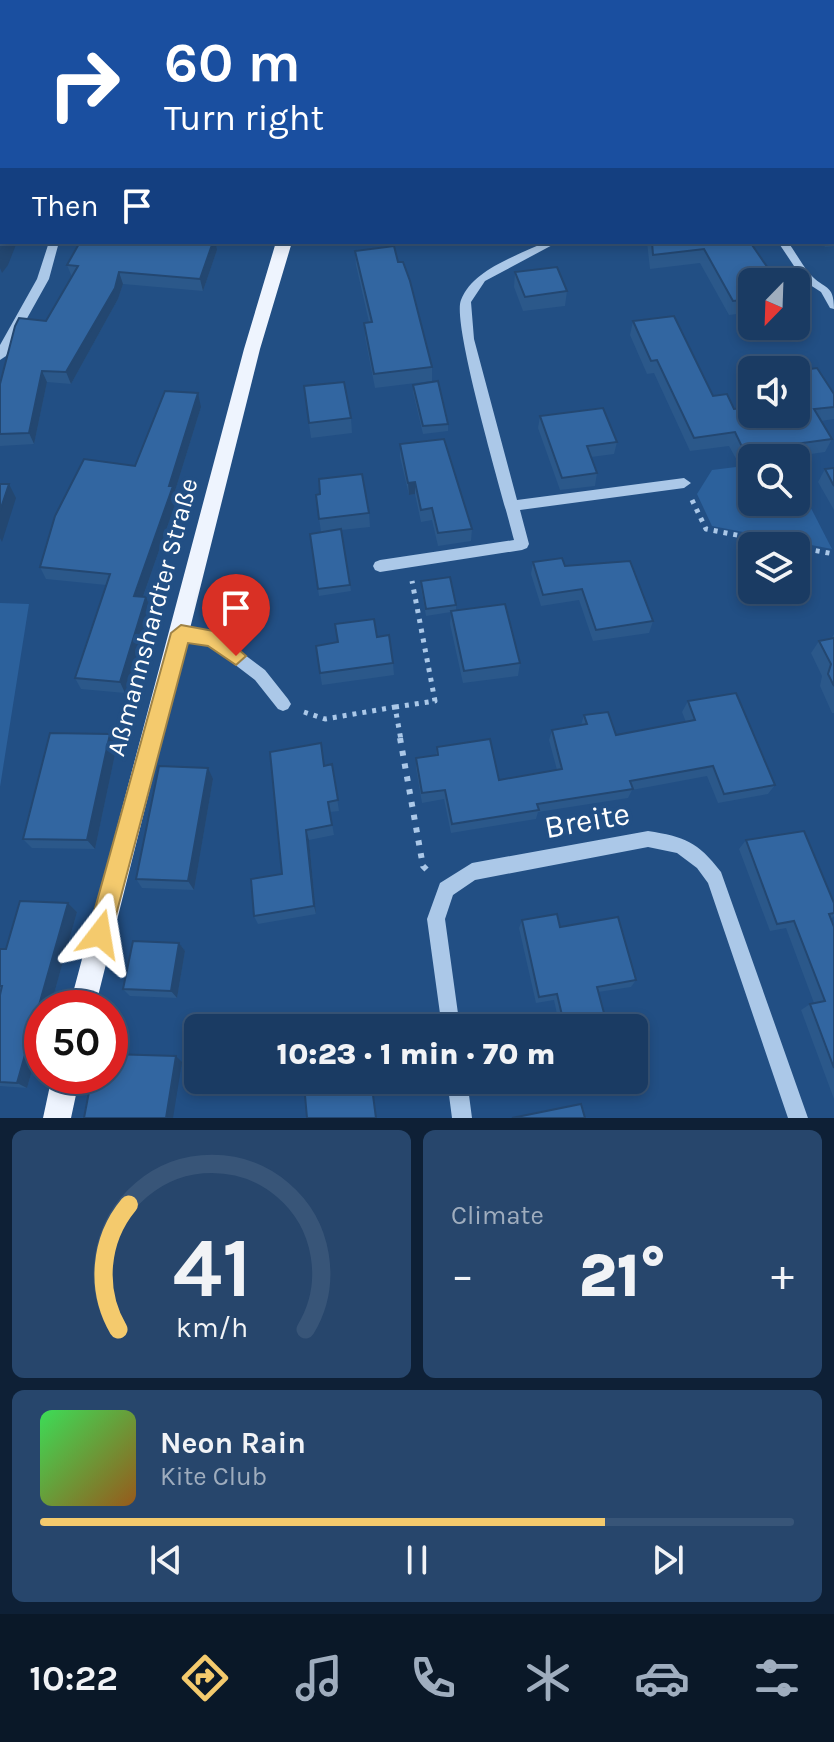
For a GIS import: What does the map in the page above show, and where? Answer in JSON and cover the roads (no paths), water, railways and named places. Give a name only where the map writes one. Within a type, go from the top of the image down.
[{"type":"main road","name":"Aßmannshardter Straße","points":[[87,990],[252,349],[283,244]]},
{"type":"main road","points":[[57,1118],[62,1094]]},
{"type":"street","points":[[0,356],[43,279],[53,244]]},
{"type":"street","points":[[380,566],[522,544],[468,339],[465,302],[481,279],[549,244]]},
{"type":"street","points":[[784,244],[808,279],[825,290],[834,305]]},
{"type":"street","points":[[512,506],[684,483]]},
{"type":"street","points":[[181,633],[212,638],[260,675],[283,704]]},
{"type":"street","name":"Breite","points":[[449,1014],[436,919],[446,889],[472,872],[648,839],[681,845],[703,862],[715,878],[798,1118]]},
{"type":"street","points":[[459,1094],[462,1118]]}]
